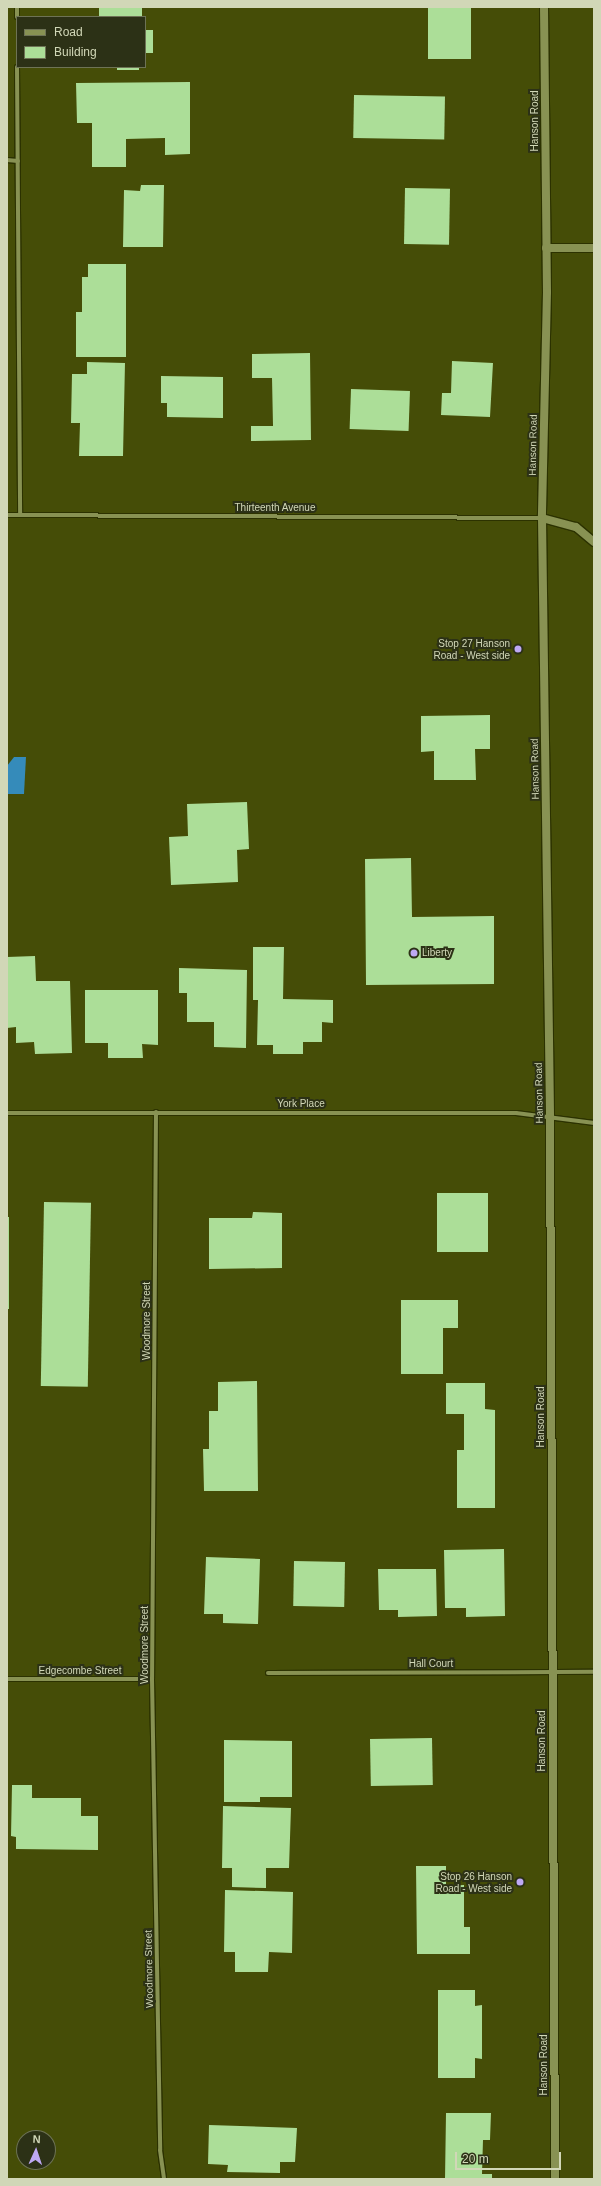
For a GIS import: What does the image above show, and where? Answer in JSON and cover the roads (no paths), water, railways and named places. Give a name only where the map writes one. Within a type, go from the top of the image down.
[{"type":"main road","name":"Hanson Road","points":[[544,7],[546,248],[542,518],[550,1117],[551,1672],[555,2179]]},
{"type":"main road","points":[[546,248],[594,248]]},
{"type":"main road","points":[[542,518],[576,527],[594,542]]},
{"type":"street","points":[[17,68],[20,515]]},
{"type":"street","points":[[7,160],[18,161]]},
{"type":"street","name":"Thirteenth Avenue","points":[[7,515],[542,518]]},
{"type":"street","name":"Woodmore Street","points":[[156,1112],[152,1679],[160,2150],[164,2179]]},
{"type":"street","name":"York Place","points":[[7,1113],[516,1113],[594,1123]]},
{"type":"street","name":"Hall Court","points":[[268,1673],[594,1672]]},
{"type":"street","name":"Edgecombe Street","points":[[7,1679],[152,1679]]},
{"type":"water","points":[[14,757],[26,757],[24,794],[7,794],[7,766]]},
{"type":"place","name":"Stop 27 Hanson Road - West side","points":[[518,649]]},
{"type":"place","name":"Liberty","points":[[414,953]]},
{"type":"place","name":"Stop 26 Hanson Road - West side","points":[[520,1882]]}]
